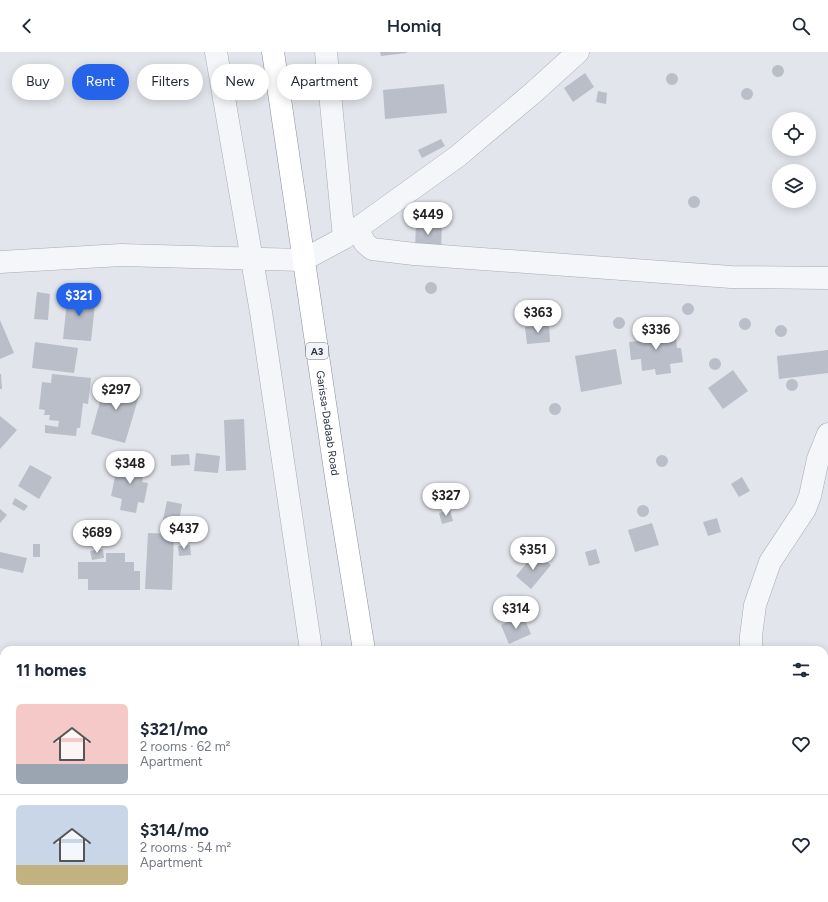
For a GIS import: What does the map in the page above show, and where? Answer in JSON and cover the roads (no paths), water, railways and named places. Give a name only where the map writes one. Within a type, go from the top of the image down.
[{"type":"highway","name":"Garissa-Dadaab Road","points":[[273,52],[337,484],[363,646]]},
{"type":"street","points":[[216,52],[250,258],[261,312],[310,646]]},
{"type":"street","points":[[326,52],[351,233],[372,249],[414,254],[731,277],[828,278]]},
{"type":"street","points":[[0,262],[121,255],[303,260],[351,233],[458,156],[534,92],[578,52]]},
{"type":"street","points":[[751,646],[755,605],[770,562],[805,509],[810,496],[818,460],[828,434]]}]
